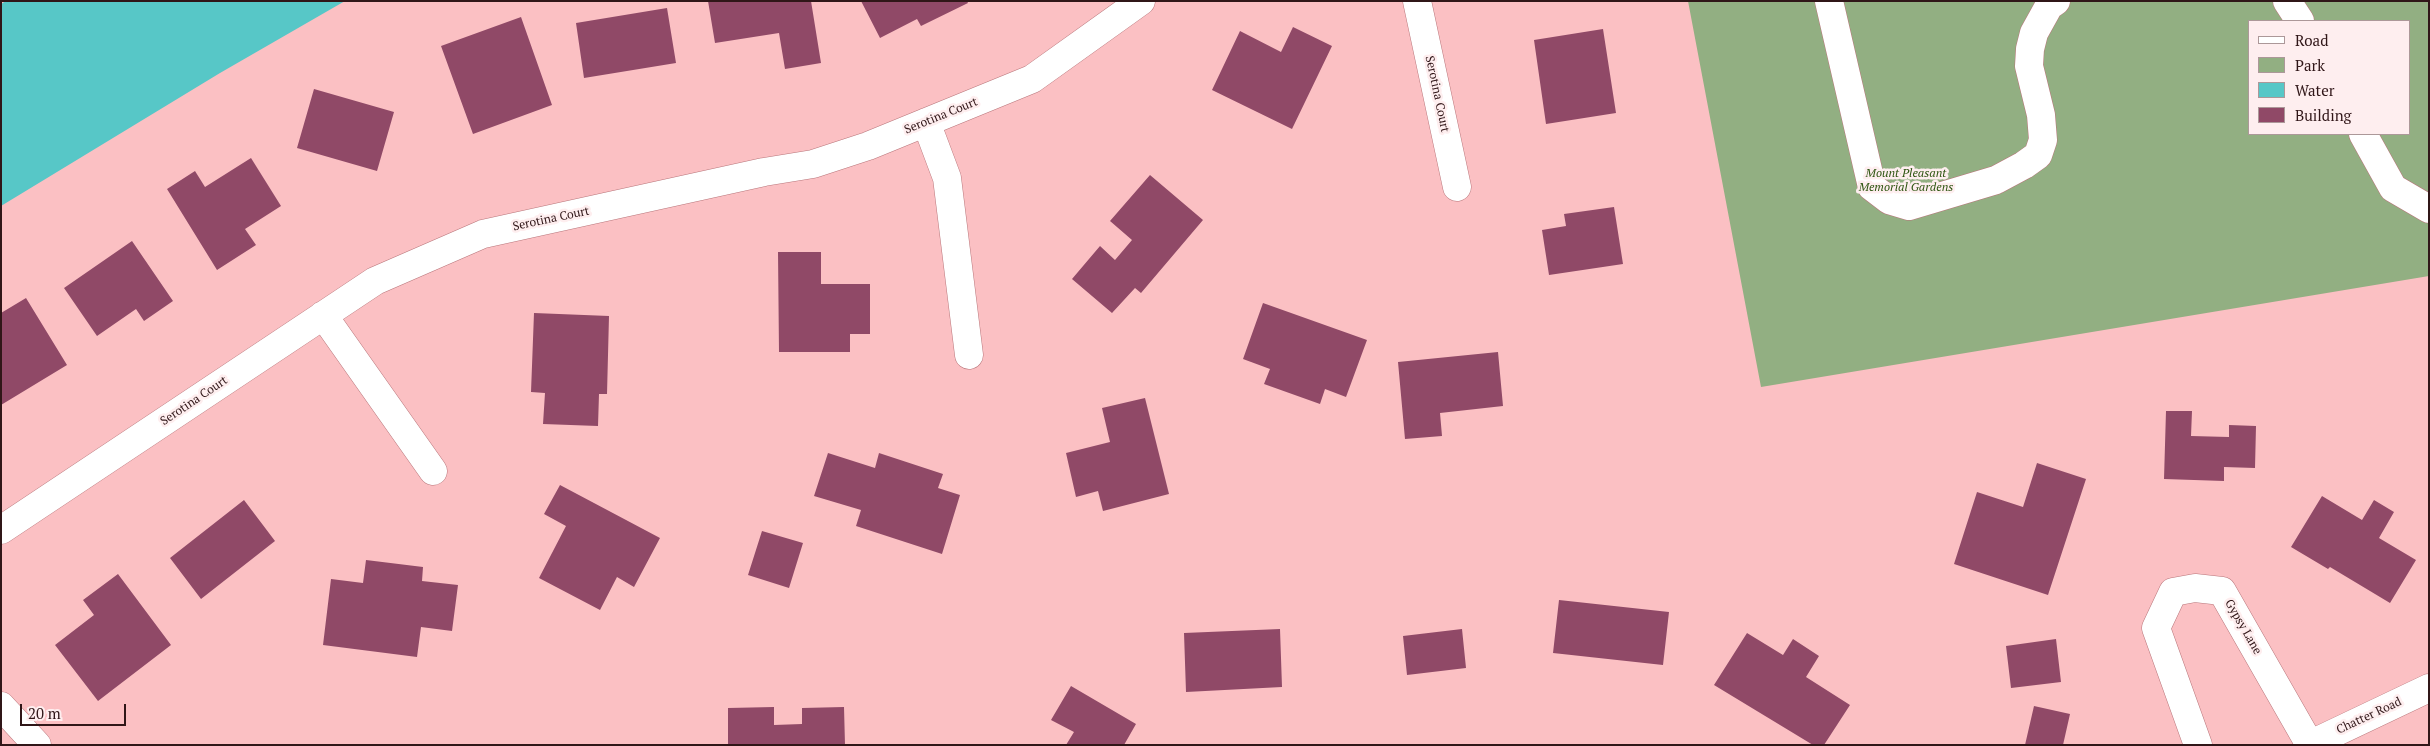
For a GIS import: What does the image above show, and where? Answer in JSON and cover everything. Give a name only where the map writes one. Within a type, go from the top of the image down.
[{"type":"street","name":"Serotina Court","points":[[1,530],[375,281],[483,234],[764,172],[813,164],[868,146],[1032,79],[1141,1]]},
{"type":"street","name":"Serotina Court","points":[[1417,1],[1457,186]]},
{"type":"street","points":[[1829,1],[1872,187],[1889,200],[1909,206],[1996,180],[2038,155],[2043,140],[2041,115],[2029,66],[2030,49],[2034,33],[2049,6],[2056,1]]},
{"type":"street","points":[[2287,1],[2299,20]]},
{"type":"street","points":[[926,122],[947,178],[969,355]]},
{"type":"street","points":[[2364,135],[2393,188],[2429,209]]},
{"type":"street","points":[[323,315],[433,471]]},
{"type":"street","name":"Gypsy Lane","points":[[2198,745],[2156,628],[2173,592],[2195,588],[2222,591],[2310,745]]},
{"type":"street","name":"Chatter Road","points":[[2310,745],[2429,688]]},
{"type":"street","points":[[1,706],[37,745]]},
{"type":"green space","name":"Mount Pleasant Memorial Gardens","points":[[1688,1],[2429,1],[2429,276],[1761,387]]},
{"type":"water","points":[[6,1],[345,1],[220,73],[1,206],[1,4]]},
{"type":"building","points":[[708,1],[811,1],[821,63],[785,69],[779,33],[715,43]]},
{"type":"building","points":[[861,1],[967,1],[968,3],[921,26],[917,19],[880,38]]},
{"type":"building","points":[[667,8],[676,63],[584,78],[576,23]]},
{"type":"building","points":[[521,17],[552,105],[473,134],[441,46]]},
{"type":"building","points":[[1293,27],[1332,46],[1292,129],[1212,90],[1240,31],[1281,52]]},
{"type":"building","points":[[1603,29],[1616,113],[1546,124],[1534,40]]},
{"type":"building","points":[[314,89],[394,112],[377,171],[297,148]]},
{"type":"building","points":[[251,158],[281,206],[245,229],[256,245],[217,270],[167,189],[195,171],[205,187]]},
{"type":"building","points":[[1150,175],[1203,220],[1141,293],[1135,288],[1112,313],[1072,279],[1100,246],[1115,260],[1132,240],[1110,221]]},
{"type":"building","points":[[1614,207],[1623,264],[1549,275],[1542,230],[1566,226],[1564,214]]},
{"type":"building","points":[[132,241],[173,301],[144,321],[136,309],[97,336],[64,288]]},
{"type":"building","points":[[778,252],[821,252],[821,284],[870,284],[870,334],[850,334],[850,352],[779,352]]},
{"type":"building","points":[[26,298],[67,365],[1,405],[1,313]]},
{"type":"building","points":[[1263,303],[1367,340],[1346,397],[1325,389],[1320,404],[1264,384],[1270,369],[1243,359]]},
{"type":"building","points":[[534,313],[609,316],[607,394],[599,394],[598,426],[543,424],[545,393],[531,392]]},
{"type":"building","points":[[1498,352],[1503,406],[1440,413],[1442,436],[1405,439],[1398,362]]},
{"type":"building","points":[[1145,398],[1169,494],[1103,511],[1098,491],[1076,497],[1066,453],[1110,442],[1102,408]]},
{"type":"building","points":[[2166,411],[2192,411],[2191,436],[2229,437],[2229,425],[2256,426],[2255,468],[2224,467],[2224,481],[2164,479]]},
{"type":"building","points":[[828,453],[875,468],[879,453],[943,474],[938,488],[960,495],[942,554],[856,526],[861,510],[814,496]]},
{"type":"building","points":[[2037,463],[2086,479],[2048,595],[1954,564],[1977,492],[2023,507]]},
{"type":"building","points":[[560,485],[660,538],[634,587],[617,577],[600,610],[539,578],[566,526],[544,514]]},
{"type":"building","points":[[2322,496],[2362,520],[2374,500],[2394,512],[2379,538],[2416,560],[2390,603],[2330,567],[2328,569],[2291,547]]},
{"type":"building","points":[[244,500],[275,541],[201,599],[170,558]]},
{"type":"building","points":[[762,531],[803,543],[789,588],[748,575]]},
{"type":"building","points":[[366,560],[423,567],[422,581],[458,585],[452,631],[421,627],[417,657],[323,645],[331,579],[363,583]]},
{"type":"building","points":[[118,574],[171,645],[98,701],[55,645],[94,615],[83,600]]},
{"type":"building","points":[[1559,600],[1669,612],[1663,665],[1553,653]]},
{"type":"building","points":[[1280,629],[1282,687],[1186,692],[1184,633]]},
{"type":"building","points":[[1462,629],[1466,668],[1407,675],[1403,636]]},
{"type":"building","points":[[1747,633],[1783,655],[1793,639],[1819,656],[1806,677],[1850,705],[1824,745],[1813,745],[1714,685]]},
{"type":"building","points":[[2056,639],[2061,682],[2011,688],[2006,646]]},
{"type":"building","points":[[1071,686],[1136,724],[1124,745],[1066,745],[1074,732],[1051,720]]},
{"type":"building","points":[[2034,706],[2070,714],[2063,745],[2025,745]]},
{"type":"building","points":[[774,707],[774,725],[802,724],[802,708],[844,707],[845,745],[728,745],[728,708]]}]
